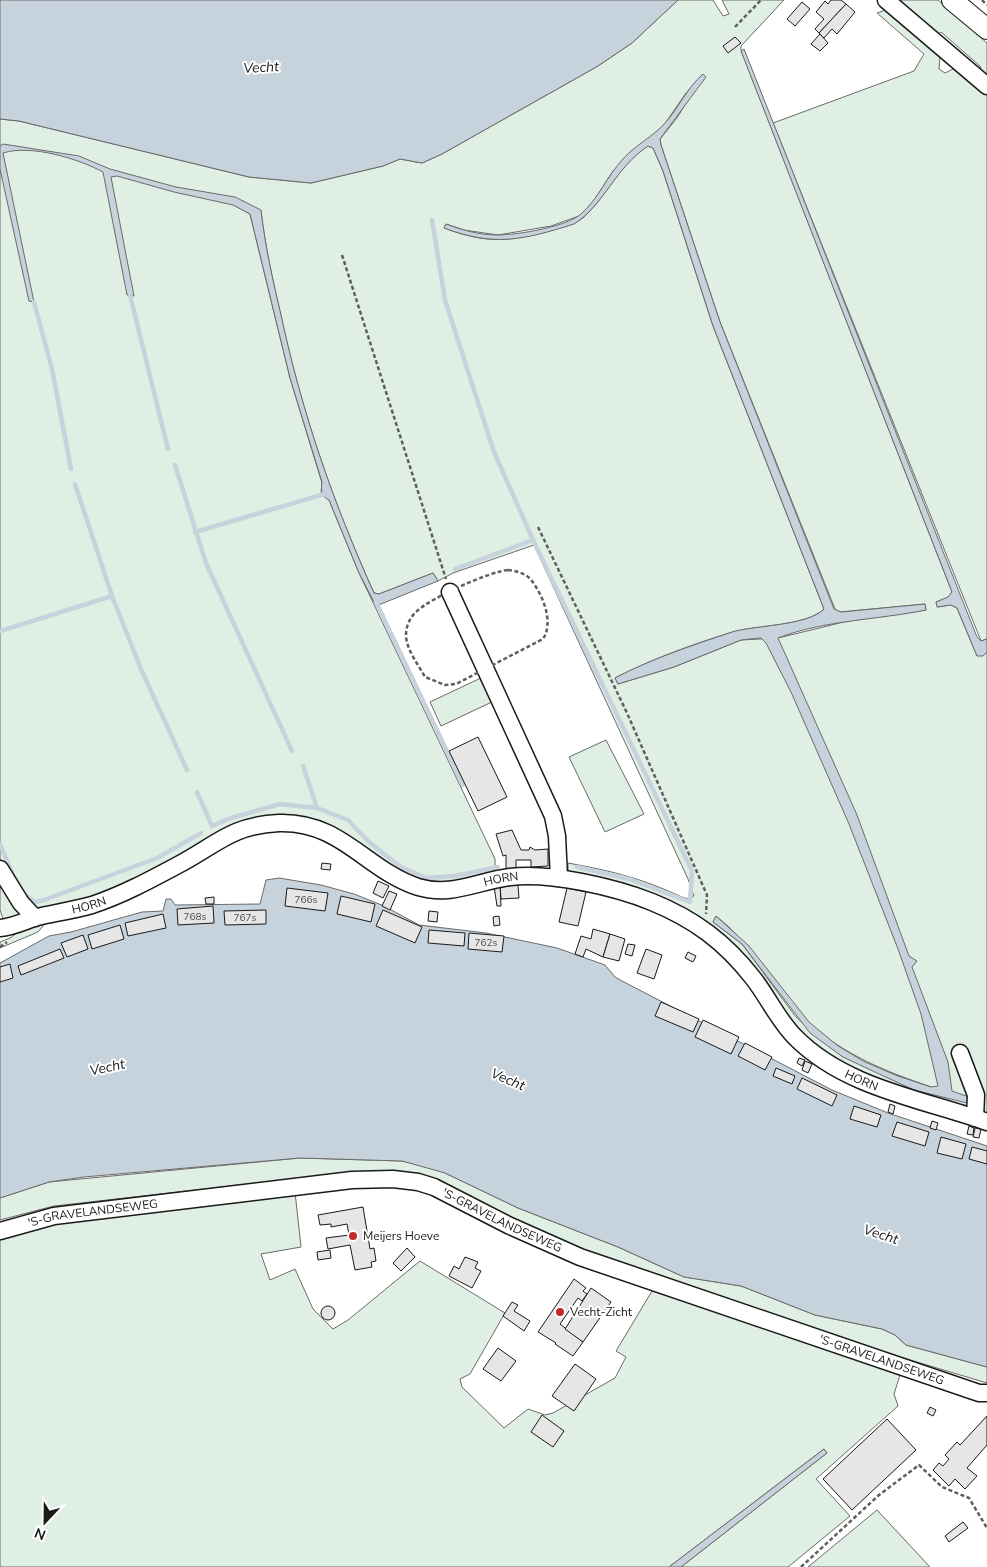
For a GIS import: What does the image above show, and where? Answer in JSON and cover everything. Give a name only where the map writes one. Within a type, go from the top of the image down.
[{"type":"main road","points":[[952,0],[987,29]]},
{"type":"street","points":[[886,0],[987,86]]},
{"type":"street","points":[[450,592],[553,816],[557,836],[559,878]]},
{"type":"street","name":"HORN","points":[[0,928],[90,905],[114,896],[182,863],[228,834],[252,826],[276,823],[304,825],[328,831],[400,879],[439,892],[480,885],[510,877],[559,878],[651,902],[701,926],[734,955],[754,979],[795,1037],[830,1064],[890,1092],[981,1120]]},
{"type":"street","points":[[0,869],[21,903],[36,918]]},
{"type":"street","points":[[960,1052],[976,1095],[981,1120]]},
{"type":"street","name":"'S-GRAVELANDSEWEG","points":[[0,1231],[54,1216],[342,1182],[386,1179],[418,1182],[449,1194],[508,1225],[580,1257],[970,1389],[987,1393]]},
{"type":"path","points":[[735,27],[761,0]]},
{"type":"path","points":[[982,0],[987,5]]},
{"type":"path","points":[[342,254],[450,592]]},
{"type":"path","points":[[538,527],[627,713],[707,894],[707,912],[701,926]]},
{"type":"path","points":[[801,1567],[879,1495],[919,1465],[942,1488],[969,1498],[987,1528]]},
{"type":"green space","points":[[678,0],[713,0],[723,16],[729,14],[722,0],[784,0],[741,46],[741,50],[952,592],[949,597],[936,602],[938,607],[951,605],[957,608],[977,656],[987,652],[987,1114],[962,1111],[848,1069],[803,1038],[722,938],[568,873],[568,863],[626,876],[689,899],[694,896],[688,879],[534,545],[453,573],[438,581],[433,573],[379,594],[374,593],[332,491],[309,423],[289,352],[267,250],[261,211],[234,205],[250,214],[290,378],[322,483],[321,492],[329,500],[359,573],[495,859],[495,872],[447,884],[426,883],[406,876],[328,827],[307,819],[285,816],[95,896],[34,911],[0,860],[0,119],[19,121],[249,177],[311,183],[383,166],[400,159],[422,163],[442,154],[598,66],[632,43]],"holes":[[[703,75],[677,118],[660,139],[661,145],[720,322],[835,609],[840,612],[925,604],[926,610],[848,621],[778,638],[741,640],[674,667],[618,684],[615,678],[643,664],[688,647],[733,632],[806,619],[824,609],[713,326],[663,171],[653,148],[648,146],[629,162],[584,217],[573,224],[560,228],[523,237],[498,240],[473,237],[444,228],[446,224],[464,230],[498,235],[551,226],[579,216],[593,202],[613,171],[664,125],[686,93]],[[716,916],[730,928],[754,955],[785,997],[822,1034],[867,1061],[931,1087],[843,1057],[796,1017],[742,944],[713,922]]]},
{"type":"green space","points":[[894,0],[938,0],[987,43],[987,79],[978,72],[981,67],[941,32],[937,36]]},
{"type":"green space","points":[[889,9],[940,56],[939,69],[945,73],[953,69],[958,70],[987,92],[987,639],[981,641],[773,123],[914,71],[924,54],[877,13]]},
{"type":"green space","points":[[483,677],[494,701],[441,726],[430,702]]},
{"type":"green space","points":[[606,740],[644,814],[605,832],[569,757]]},
{"type":"green space","points":[[0,878],[22,917],[5,924],[0,910]]},
{"type":"green space","points":[[48,920],[38,932],[0,948],[0,942],[10,938],[25,927]]},
{"type":"green space","points":[[300,1158],[402,1161],[429,1167],[518,1208],[618,1247],[684,1277],[741,1286],[815,1315],[882,1329],[895,1335],[906,1345],[987,1367],[987,1383],[860,1345],[689,1289],[548,1237],[464,1194],[310,1177],[54,1206],[0,1220],[0,1198],[49,1182]]},
{"type":"green space","points":[[295,1192],[301,1247],[261,1254],[270,1280],[295,1269],[313,1309],[333,1329],[348,1320],[420,1261],[505,1313],[470,1374],[460,1379],[462,1387],[504,1428],[528,1409],[545,1415],[553,1413],[615,1378],[626,1357],[616,1351],[652,1291],[901,1372],[894,1394],[898,1406],[816,1479],[850,1516],[788,1567],[681,1567],[827,1453],[824,1449],[669,1567],[0,1567],[0,1237],[46,1224]]},
{"type":"green space","points":[[877,1510],[930,1567],[808,1567]]},
{"type":"water","name":"Vecht","points":[[0,0],[678,0],[632,43],[598,66],[442,154],[422,163],[400,159],[383,166],[311,183],[249,177],[19,121],[0,119]]},
{"type":"water","points":[[744,49],[977,637],[981,641],[987,639],[987,652],[983,656],[977,656],[957,608],[951,605],[937,607],[936,602],[948,597],[952,592],[741,51]]},
{"type":"water","points":[[703,74],[706,77],[660,139],[661,145],[720,322],[834,609],[841,612],[925,604],[926,610],[814,627],[778,638],[857,815],[909,956],[917,961],[912,967],[948,1062],[952,1091],[969,1097],[967,1103],[914,1090],[843,1057],[810,1033],[742,944],[713,922],[716,916],[749,946],[809,1022],[838,1046],[865,1062],[898,1076],[931,1087],[938,1086],[921,1014],[898,949],[849,824],[791,692],[766,643],[761,638],[741,640],[674,667],[618,684],[615,678],[687,647],[732,632],[806,619],[824,609],[713,326],[663,171],[653,148],[648,146],[637,155],[618,175],[594,207],[574,224],[539,234],[509,239],[479,238],[444,228],[446,224],[477,233],[506,235],[541,229],[574,219],[593,201],[623,159],[666,122],[692,85]]},
{"type":"water","points":[[3,144],[79,156],[110,169],[176,187],[235,197],[261,210],[267,250],[289,351],[309,422],[332,491],[374,593],[379,594],[433,573],[438,581],[376,606],[359,573],[329,500],[322,493],[322,482],[290,378],[250,214],[233,205],[174,192],[117,176],[111,177],[134,296],[127,295],[103,172],[81,162],[54,154],[27,150],[3,153],[34,302],[29,301],[0,169],[0,146]]},
{"type":"water","name":"Vecht","points":[[279,878],[321,885],[354,894],[384,906],[419,925],[486,933],[557,948],[605,965],[615,977],[624,982],[832,1090],[888,1113],[987,1146],[987,1367],[906,1345],[895,1335],[882,1329],[815,1315],[741,1286],[684,1277],[618,1247],[518,1208],[445,1173],[402,1161],[300,1158],[84,1177],[49,1182],[0,1198],[0,963],[49,936],[71,932],[142,912],[163,911],[166,899],[171,899],[175,905],[260,904],[266,880]]},
{"type":"water","points":[[824,1449],[827,1453],[681,1567],[669,1567]]},
{"type":"building","points":[[831,0],[841,0],[846,4],[819,33],[815,29],[824,19],[816,12],[825,1],[828,4]]},
{"type":"building","points":[[802,2],[810,9],[795,26],[787,19]]},
{"type":"building","points":[[846,4],[855,12],[837,34],[832,29],[824,38],[819,33]]},
{"type":"building","points":[[820,34],[828,43],[820,51],[811,44]]},
{"type":"building","points":[[735,37],[741,43],[728,53],[723,46]]},
{"type":"building","points":[[478,737],[507,797],[478,811],[449,751]]},
{"type":"building","points":[[512,830],[521,850],[529,850],[530,847],[535,850],[548,849],[548,866],[531,867],[531,860],[516,860],[516,869],[506,869],[506,855],[503,856],[496,834]]},
{"type":"building","points":[[322,863],[331,864],[330,870],[321,869]]},
{"type":"building","points":[[378,881],[389,886],[383,898],[373,893]]},
{"type":"building","points":[[500,885],[518,885],[519,898],[501,899]]},
{"type":"building","points":[[500,885],[501,906],[497,906],[494,886]]},
{"type":"building","points":[[287,888],[328,893],[325,911],[285,906]]},
{"type":"building","points":[[567,888],[586,892],[578,926],[559,922]]},
{"type":"building","points":[[389,891],[397,894],[390,910],[382,906]]},
{"type":"building","points":[[341,896],[375,904],[371,922],[337,914]]},
{"type":"building","points":[[214,897],[214,904],[206,904],[205,898]]},
{"type":"building","points":[[213,906],[214,923],[178,925],[177,909]]},
{"type":"building","points":[[266,910],[266,924],[225,925],[224,911]]},
{"type":"building","points":[[383,910],[422,927],[415,943],[376,926]]},
{"type":"building","points":[[429,911],[438,912],[437,922],[428,921]]},
{"type":"building","points":[[163,914],[166,928],[128,936],[125,923]]},
{"type":"building","points":[[499,916],[500,925],[494,926],[493,917]]},
{"type":"building","points":[[120,925],[124,939],[92,949],[88,935]]},
{"type":"building","points":[[593,929],[610,934],[603,957],[586,949],[583,957],[575,954],[581,936],[591,939]]},
{"type":"building","points":[[429,930],[465,933],[464,946],[428,943]]},
{"type":"building","points":[[469,933],[504,936],[502,952],[468,949]]},
{"type":"building","points":[[610,934],[625,939],[619,961],[603,957]]},
{"type":"building","points":[[83,935],[88,949],[67,957],[61,943]]},
{"type":"building","points":[[628,944],[635,945],[632,956],[625,954]]},
{"type":"building","points":[[60,949],[64,958],[21,975],[18,966]]},
{"type":"building","points":[[646,949],[662,955],[654,979],[637,973]]},
{"type":"building","points":[[688,952],[696,956],[693,962],[685,958]]},
{"type":"building","points":[[10,964],[13,978],[0,982],[0,967]]},
{"type":"building","points":[[661,1002],[699,1019],[693,1032],[655,1016]]},
{"type":"building","points":[[703,1020],[739,1037],[731,1054],[695,1037]]},
{"type":"building","points":[[745,1043],[772,1057],[765,1070],[738,1056]]},
{"type":"building","points":[[799,1058],[805,1060],[802,1066],[797,1063]]},
{"type":"building","points":[[805,1061],[812,1064],[808,1073],[802,1070]]},
{"type":"building","points":[[776,1068],[795,1076],[792,1084],[773,1076]]},
{"type":"building","points":[[802,1078],[837,1095],[832,1106],[797,1089]]},
{"type":"building","points":[[890,1104],[895,1106],[893,1114],[888,1112]]},
{"type":"building","points":[[854,1106],[881,1115],[877,1127],[850,1119]]},
{"type":"building","points":[[932,1121],[938,1123],[936,1130],[930,1128]]},
{"type":"building","points":[[897,1122],[929,1132],[925,1146],[892,1136]]},
{"type":"building","points":[[969,1126],[974,1128],[973,1135],[967,1134]]},
{"type":"building","points":[[975,1128],[981,1129],[979,1138],[973,1137]]},
{"type":"building","points":[[941,1137],[966,1144],[962,1159],[937,1153]]},
{"type":"building","points":[[972,1147],[987,1151],[987,1164],[969,1159]]},
{"type":"building","name":"Meijers Hoeve","points":[[363,1207],[370,1249],[374,1248],[376,1261],[371,1262],[372,1267],[355,1270],[350,1245],[328,1249],[326,1238],[349,1235],[347,1224],[331,1227],[331,1224],[320,1225],[318,1215]]},
{"type":"building","points":[[407,1248],[415,1257],[401,1271],[393,1263]]},
{"type":"building","points":[[330,1250],[331,1258],[318,1260],[317,1252]]},
{"type":"building","points":[[465,1257],[478,1262],[475,1268],[481,1271],[472,1288],[449,1276],[454,1266],[459,1269]]},
{"type":"building","name":"Vecht-Zicht","points":[[574,1279],[586,1288],[583,1291],[587,1294],[582,1301],[578,1298],[560,1324],[583,1342],[573,1356],[538,1332]]},
{"type":"building","points":[[591,1288],[611,1302],[583,1342],[565,1329]]},
{"type":"building","points":[[512,1302],[518,1305],[514,1311],[530,1321],[524,1331],[503,1316]]},
{"type":"building","points":[[328,1306],[333,1308],[335,1313],[333,1318],[328,1320],[323,1318],[321,1313],[323,1308]]},
{"type":"building","points":[[498,1348],[516,1361],[501,1381],[483,1369]]},
{"type":"building","points":[[575,1364],[596,1379],[574,1411],[552,1396]]},
{"type":"building","points":[[930,1407],[936,1410],[933,1416],[927,1413]]},
{"type":"building","points":[[542,1415],[564,1431],[553,1447],[531,1432]]},
{"type":"building","points":[[987,1416],[987,1445],[967,1468],[977,1476],[965,1489],[955,1479],[949,1486],[933,1470],[939,1463],[943,1466],[949,1459],[945,1455],[957,1442],[960,1445]]},
{"type":"building","points":[[887,1419],[916,1450],[852,1510],[823,1479]]},
{"type":"building","points":[[963,1522],[968,1528],[949,1542],[945,1536]]},
{"type":"waterway","points":[[432,220],[445,300],[494,452],[533,540],[692,871],[690,902],[629,879],[577,867]]},
{"type":"waterway","points":[[130,295],[168,449]]},
{"type":"waterway","points":[[34,302],[52,369],[71,469]]},
{"type":"waterway","points":[[175,465],[206,563],[292,751]]},
{"type":"waterway","points":[[75,484],[112,596],[141,669],[187,770]]},
{"type":"waterway","points":[[195,532],[328,493]]},
{"type":"waterway","points":[[455,569],[533,540]]},
{"type":"waterway","points":[[0,631],[112,596]]},
{"type":"waterway","points":[[376,602],[463,785]]},
{"type":"waterway","points":[[303,766],[317,808]]},
{"type":"waterway","points":[[197,792],[212,826],[231,818],[280,804],[317,808],[348,820],[370,843],[401,867],[426,878],[455,876],[498,867]]},
{"type":"waterway","points":[[22,893],[35,902],[44,900],[157,858],[201,833]]},
{"type":"waterway","points":[[0,844],[16,882]]},
{"type":"place","name":"Meijers Hoeve","points":[[353,1236]]},
{"type":"place","name":"Vecht-Zicht","points":[[560,1312]]}]
